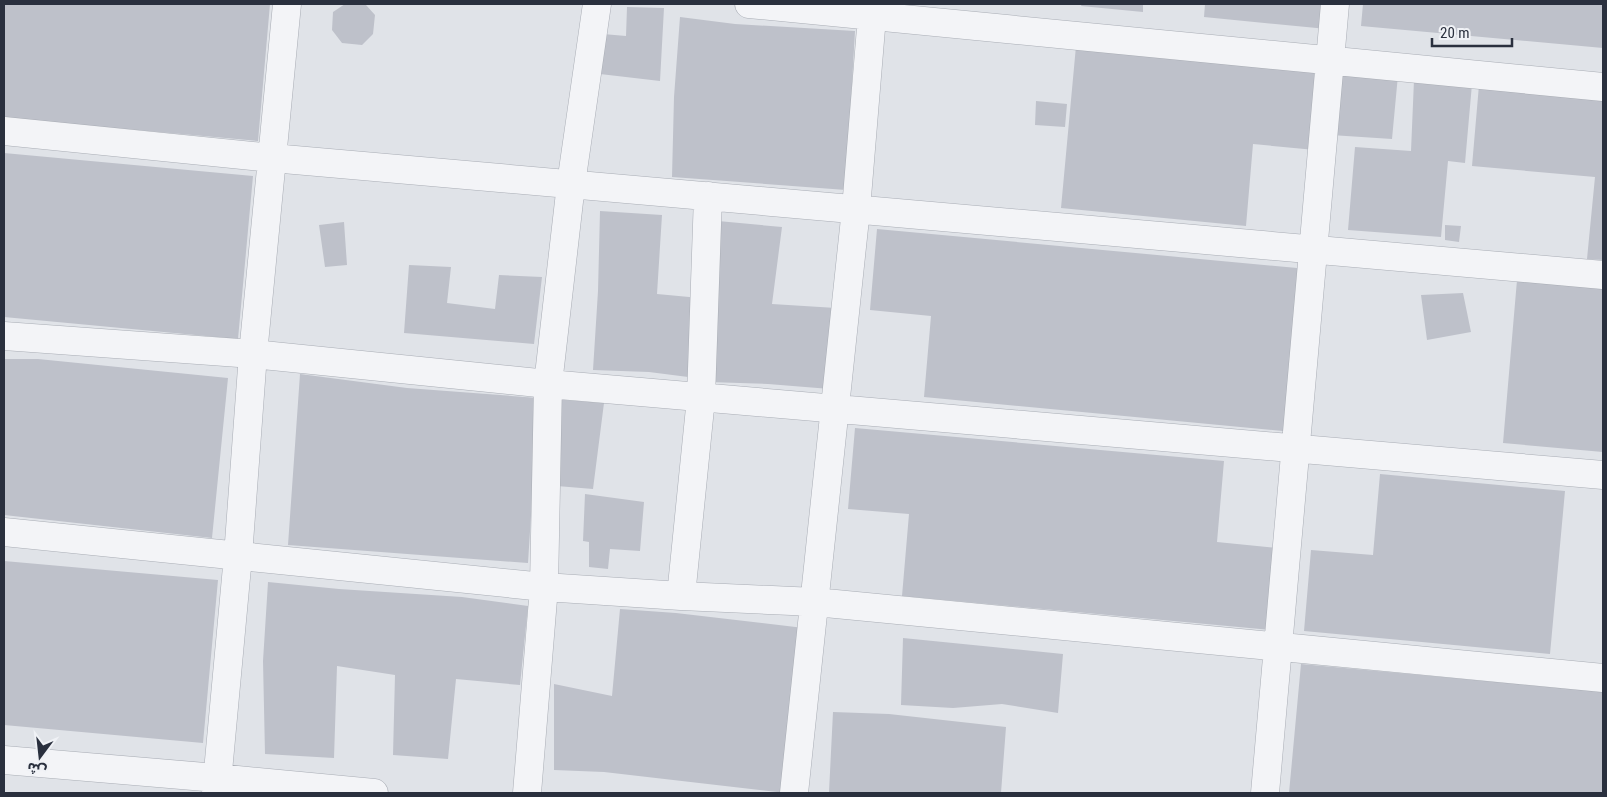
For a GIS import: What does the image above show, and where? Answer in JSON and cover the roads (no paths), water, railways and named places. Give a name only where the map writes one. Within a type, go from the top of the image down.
[{"type":"street","points":[[216,786],[238,556],[253,354],[287,4]]},
{"type":"street","points":[[527,793],[544,587],[548,384],[571,184],[597,4]]},
{"type":"street","points":[[750,4],[872,10],[1330,60],[1603,87]]},
{"type":"street","points":[[1265,793],[1334,4]]},
{"type":"street","points":[[794,793],[856,209],[872,10]]},
{"type":"street","points":[[4,131],[272,158],[1603,275]]},
{"type":"street","points":[[681,596],[701,398],[708,196]]},
{"type":"street","points":[[4,336],[253,354],[701,398],[1603,475]]},
{"type":"street","points":[[4,532],[544,587],[815,602],[1603,678]]},
{"type":"street","points":[[4,760],[216,786],[374,793]]}]
